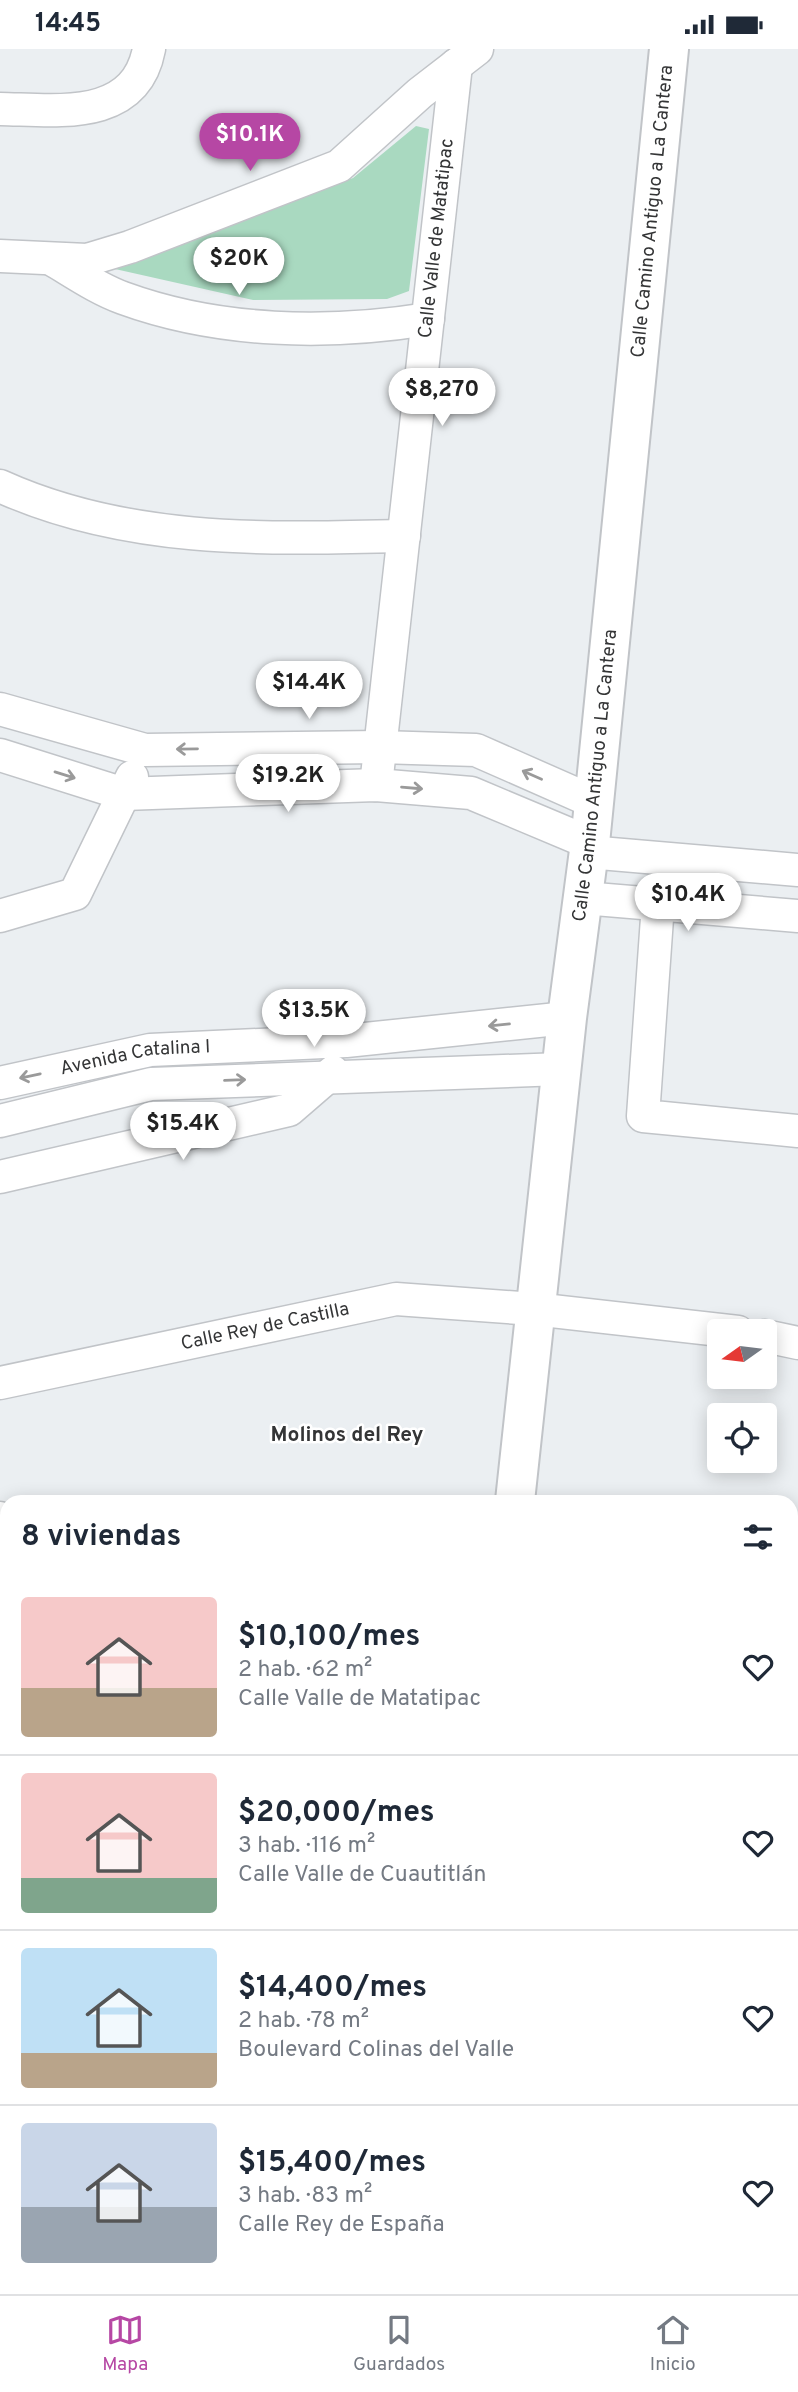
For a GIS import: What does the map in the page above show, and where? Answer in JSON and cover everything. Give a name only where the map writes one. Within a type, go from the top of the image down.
[{"type":"street","points":[[0,109],[50,110],[112,101],[127,93],[139,79],[149,49]]},
{"type":"street","name":"Calle Camino Antiguo a La Cantera","points":[[516,1495],[566,1018],[594,802],[669,49]]},
{"type":"street","name":"Calle Valle de Matatipac","points":[[0,256],[87,260],[130,247],[339,166],[420,93],[466,57]]},
{"type":"street","name":"Calle Valle de Matatipac","points":[[376,785],[428,319],[466,57]]},
{"type":"street","points":[[53,260],[122,298],[183,315],[267,328],[386,326],[428,319]]},
{"type":"street","points":[[0,486],[24,497],[130,527],[241,539],[404,537]]},
{"type":"street","points":[[0,709],[145,750],[380,747],[476,750],[594,802]]},
{"type":"street","points":[[0,916],[75,894],[145,750]]},
{"type":"street","points":[[0,755],[124,794],[376,785],[471,793],[589,848],[798,870]]},
{"type":"street","points":[[583,898],[798,916]]},
{"type":"street","points":[[658,904],[643,1116],[798,1131]]},
{"type":"street","name":"Avenida Catalina I","points":[[0,1083],[150,1050],[345,1041],[566,1018]]},
{"type":"street","points":[[0,1178],[289,1110],[332,1076],[345,1041]]},
{"type":"street","name":"Avenida Catalina I","points":[[0,1121],[151,1084],[561,1069]]},
{"type":"street","name":"Calle Rey de Castilla","points":[[0,1383],[396,1299],[534,1309],[707,1329]]},
{"type":"street","points":[[777,1339],[798,1343]]},
{"type":"green space","points":[[416,126],[429,129],[409,291],[387,299],[253,300],[115,269],[353,178]]},
{"type":"district","name":"Molinos del Rey","points":[[347,1435]]}]
